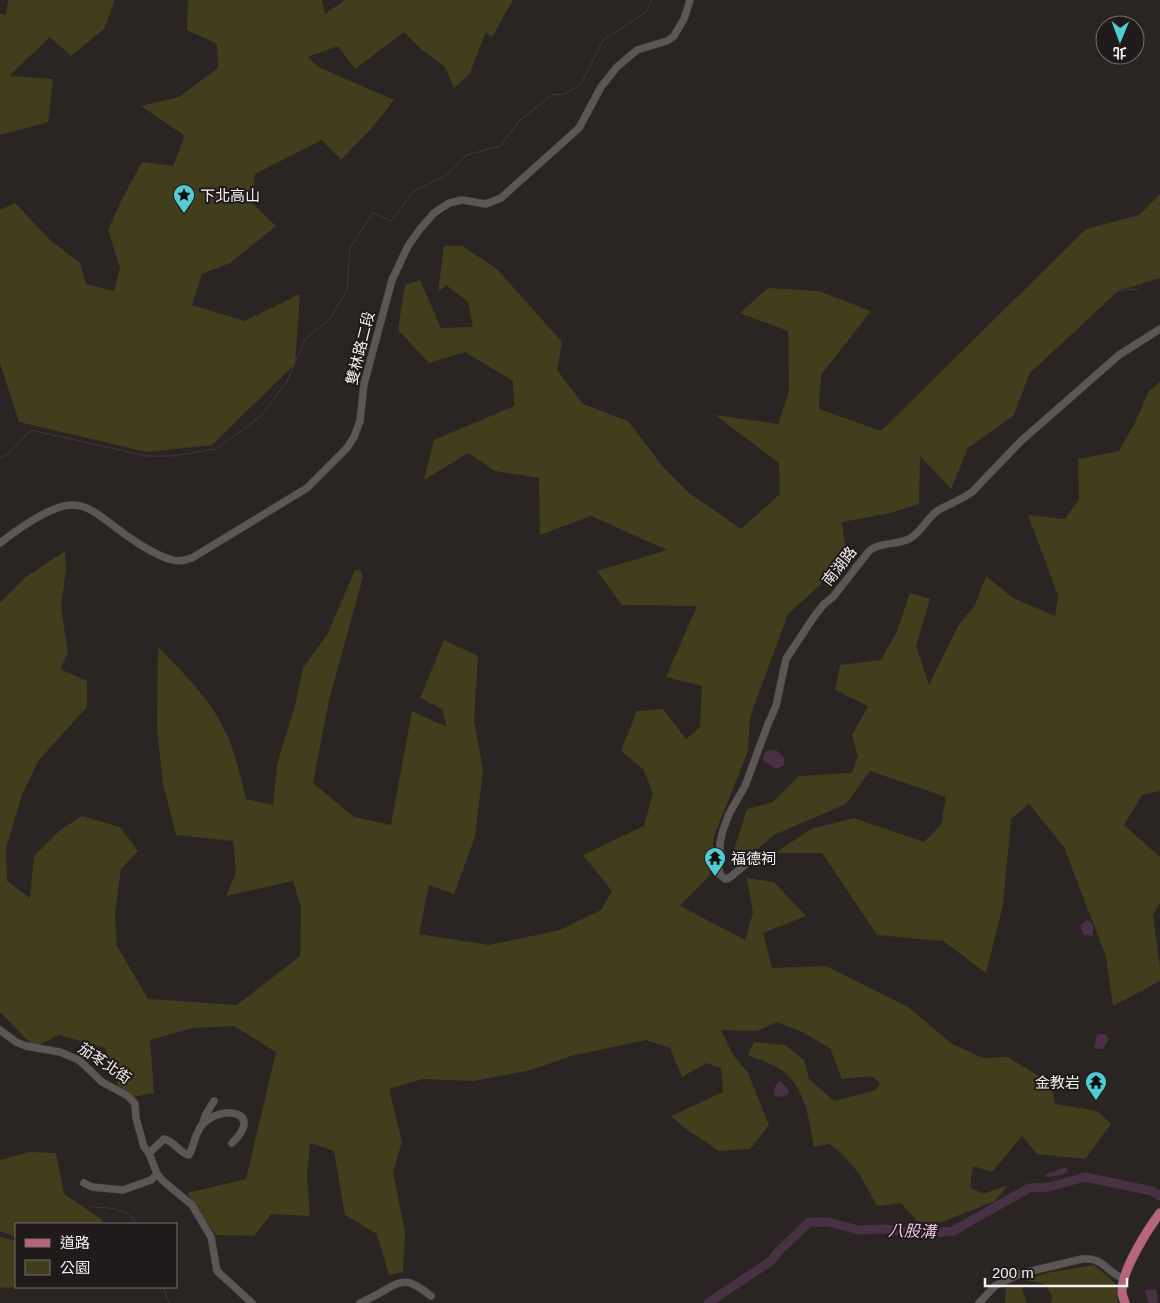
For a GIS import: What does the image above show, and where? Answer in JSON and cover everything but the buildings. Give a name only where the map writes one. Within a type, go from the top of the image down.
[{"type":"main road","points":[[1125,1303],[1122,1294],[1124,1279],[1151,1225],[1160,1212]]},
{"type":"street","name":"雙林路二段","points":[[0,542],[53,510],[70,505],[94,511],[134,540],[166,558],[180,561],[192,558],[307,488],[347,448],[356,432],[360,421],[364,384],[392,280],[406,250],[420,229],[434,213],[449,203],[462,200],[486,204],[501,198],[579,128],[601,87],[617,67],[637,50],[662,43],[674,36],[684,19],[690,0]]},
{"type":"street","name":"南湖路","points":[[750,860],[729,878],[725,880],[723,878],[718,868],[718,858],[723,830],[729,814],[745,786],[776,706],[786,659],[819,610],[833,597],[869,551],[874,547],[896,544],[912,537],[938,512],[972,492],[1021,441],[1119,355],[1160,329]]},
{"type":"street","name":"茄苳北街","points":[[0,1030],[16,1042],[26,1046],[60,1052],[78,1060],[102,1082],[128,1096],[135,1104],[138,1127],[144,1147],[149,1153],[157,1174],[163,1182],[192,1205],[211,1237],[217,1270],[252,1303]]},
{"type":"street","points":[[149,1153],[164,1139],[174,1143],[185,1154],[189,1155],[206,1114],[214,1101]]},
{"type":"street","points":[[202,1125],[214,1116],[224,1113],[237,1113],[241,1115],[244,1129],[232,1143]]},
{"type":"street","points":[[84,1183],[92,1187],[124,1190],[151,1180],[157,1174]]},
{"type":"street","points":[[979,1303],[995,1286],[1019,1274],[1088,1259],[1100,1261],[1124,1279]]},
{"type":"street","points":[[360,1303],[403,1281],[413,1284],[431,1296]]},
{"type":"green space","points":[[8,0],[115,0],[104,29],[71,56],[50,37],[9,76],[53,79],[48,122],[0,135],[0,14],[6,15]]},
{"type":"green space","points":[[188,0],[322,0],[325,14],[345,0],[513,0],[492,37],[486,32],[469,75],[454,88],[445,67],[421,49],[404,32],[355,69],[338,46],[308,57],[318,67],[394,100],[371,129],[341,160],[322,140],[255,174],[252,203],[276,226],[230,263],[202,274],[192,305],[245,321],[300,294],[295,364],[212,445],[147,452],[19,422],[0,363],[0,210],[15,203],[50,240],[80,263],[86,284],[114,291],[120,267],[108,230],[121,201],[142,162],[173,166],[185,136],[141,106],[179,97],[218,68],[217,44],[187,30]]},
{"type":"green space","points":[[1160,194],[1160,278],[1118,291],[1030,373],[1013,416],[968,448],[951,489],[920,456],[919,504],[891,513],[842,522],[846,553],[818,587],[788,614],[750,717],[748,751],[714,836],[710,875],[680,906],[745,940],[753,913],[747,878],[774,882],[806,916],[763,933],[772,968],[826,966],[908,1007],[952,1044],[983,1058],[1008,1057],[1051,1084],[1055,1104],[1097,1111],[1111,1124],[1085,1159],[1037,1154],[1022,1136],[992,1172],[973,1166],[970,1187],[983,1194],[1008,1185],[995,1201],[937,1224],[917,1221],[901,1203],[877,1206],[851,1164],[829,1144],[814,1147],[802,1097],[791,1079],[776,1067],[748,1055],[754,1042],[785,1045],[804,1060],[809,1079],[834,1101],[876,1090],[880,1083],[871,1076],[842,1079],[830,1048],[802,1032],[777,1022],[757,1031],[721,1030],[733,1055],[748,1073],[769,1125],[750,1149],[719,1151],[686,1129],[671,1116],[723,1092],[721,1068],[706,1063],[682,1077],[670,1048],[646,1040],[571,1056],[531,1070],[474,1081],[423,1079],[389,1089],[402,1142],[393,1172],[405,1232],[403,1272],[389,1275],[377,1234],[345,1215],[334,1151],[310,1143],[307,1176],[310,1216],[271,1214],[254,1236],[216,1235],[187,1193],[246,1179],[276,1052],[234,1026],[192,1028],[150,1040],[154,1093],[123,1099],[105,1048],[59,1035],[34,1047],[0,1012],[0,603],[26,577],[65,551],[66,569],[61,607],[68,653],[60,669],[87,681],[87,707],[38,761],[22,795],[6,848],[7,881],[30,898],[34,856],[59,831],[82,816],[120,827],[138,851],[121,869],[115,912],[117,946],[148,999],[237,1005],[300,956],[301,907],[293,881],[226,896],[236,872],[233,841],[176,835],[163,784],[157,727],[158,647],[197,688],[221,722],[233,751],[246,799],[273,805],[277,764],[295,706],[303,668],[328,633],[355,570],[360,570],[363,577],[329,700],[313,783],[354,817],[391,825],[412,711],[447,727],[442,709],[420,698],[444,640],[478,656],[474,721],[483,769],[475,837],[454,894],[429,885],[419,934],[489,945],[560,930],[601,910],[612,891],[583,855],[644,826],[653,793],[643,769],[621,751],[637,711],[663,709],[686,739],[700,727],[702,686],[666,677],[697,606],[622,605],[597,571],[667,550],[591,516],[540,535],[539,478],[495,471],[468,453],[424,480],[434,440],[514,406],[513,381],[465,352],[429,363],[398,330],[405,285],[420,280],[441,328],[473,327],[468,302],[446,285],[438,292],[444,246],[462,246],[496,268],[562,342],[557,370],[583,404],[628,421],[664,468],[689,493],[741,529],[780,494],[779,463],[715,415],[778,424],[789,391],[788,331],[740,313],[768,288],[819,291],[871,311],[821,375],[819,409],[881,431],[1086,229],[1139,215]]},
{"type":"green space","points":[[1160,382],[1160,791],[1142,795],[1124,825],[1160,857],[1160,902],[1153,915],[1160,981],[1113,1006],[1106,957],[1064,847],[1029,804],[1011,819],[1003,905],[986,973],[943,941],[877,935],[822,853],[775,853],[811,829],[854,818],[924,842],[941,825],[946,797],[870,771],[846,804],[774,835],[754,852],[729,865],[747,809],[773,802],[799,776],[852,773],[858,757],[852,735],[868,706],[835,690],[840,665],[881,660],[897,631],[910,593],[930,599],[916,646],[929,685],[958,626],[975,605],[986,576],[1013,598],[1055,616],[1058,595],[1028,515],[1065,519],[1079,499],[1078,459],[1119,451],[1135,423],[1149,391]]},
{"type":"green space","points":[[30,1152],[56,1153],[64,1194],[101,1219],[103,1223],[15,1223],[15,1237],[0,1231],[0,1160]]},
{"type":"green space","points":[[0,1237],[15,1241],[15,1287],[0,1287]]},
{"type":"green space","points":[[1094,1265],[1116,1284],[1118,1303],[1051,1303],[1052,1296],[1045,1284],[1025,1280],[1051,1272]]},
{"type":"green space","points":[[1021,1286],[1027,1303],[1005,1303],[1006,1288]]},
{"type":"shaded area","points":[[776,750],[785,759],[783,766],[776,769],[762,760],[765,752]]},
{"type":"shaded area","points":[[1087,920],[1093,926],[1093,936],[1084,935],[1082,932],[1081,925]]},
{"type":"shaded area","points":[[1097,1034],[1105,1034],[1109,1039],[1103,1049],[1094,1048]]},
{"type":"shaded area","points":[[780,1081],[788,1089],[789,1093],[781,1097],[774,1096],[774,1089]]},
{"type":"shaded area","points":[[1066,1167],[1068,1172],[1062,1175],[1046,1177],[1046,1174]]},
{"type":"shaded area","points":[[1156,1289],[1157,1303],[1148,1303],[1145,1290]]},
{"type":"waterway","points":[[0,458],[8,454],[31,430],[147,456],[172,456],[216,449],[260,417],[286,383],[306,338],[329,320],[347,290],[350,248],[373,213],[391,221],[413,192],[447,175],[467,155],[500,146],[520,120],[552,95],[565,94],[581,84],[603,40],[646,12],[652,0]]},
{"type":"waterway","points":[[1110,291],[1137,289],[1150,276],[1160,276]]},
{"type":"waterway","name":"八股溝","points":[[708,1303],[771,1261],[809,1222],[828,1222],[858,1230],[885,1229],[923,1234],[953,1231],[1029,1188],[1049,1187],[1085,1177],[1152,1191],[1160,1196]]},
{"type":"waterway","points":[[90,1207],[110,1208],[123,1212],[135,1223]]},
{"type":"waterway","points":[[163,1288],[169,1303]]},
{"type":"place","name":"下北高山","points":[[184,214]]},
{"type":"place","name":"福德祠","points":[[715,877]]},
{"type":"place","name":"金教岩","points":[[1096,1101]]}]
